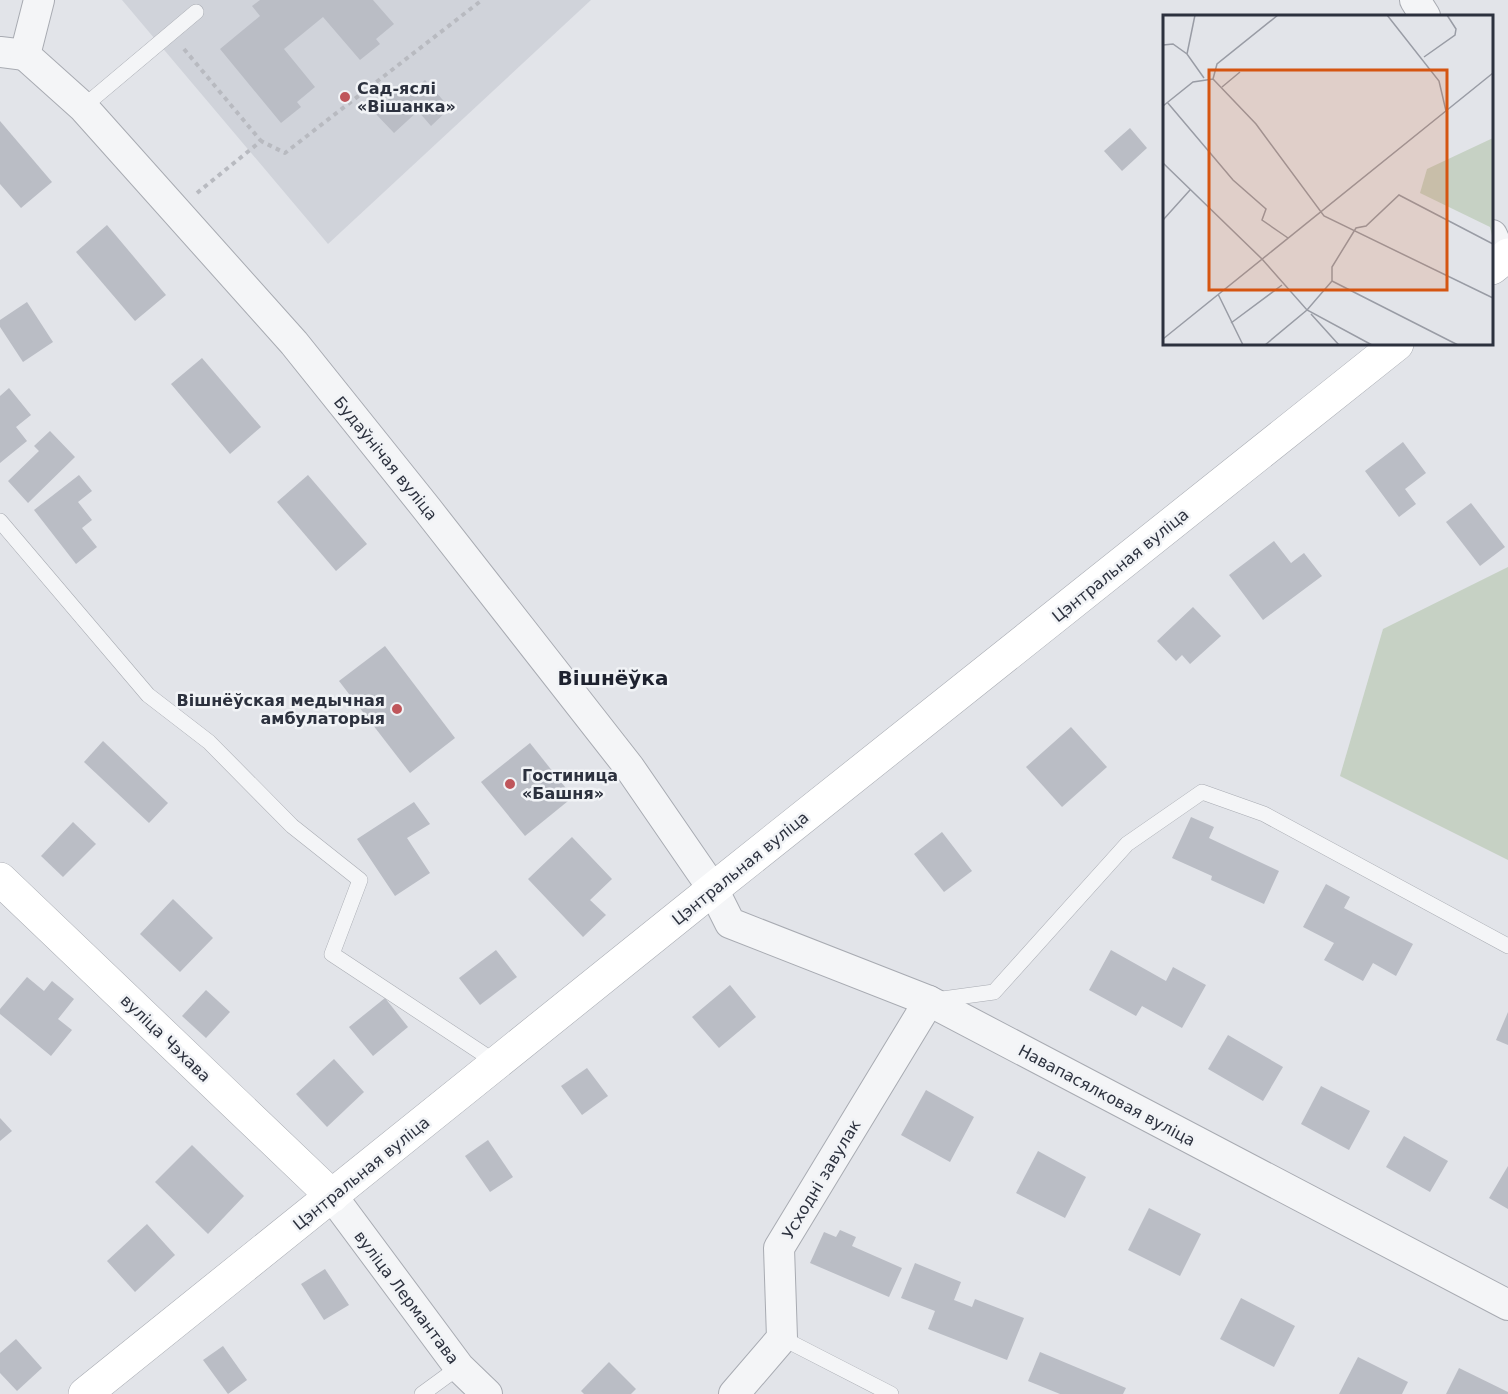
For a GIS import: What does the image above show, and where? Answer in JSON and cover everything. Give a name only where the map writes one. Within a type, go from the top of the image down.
[{"type":"street","points":[[13,54],[39,0]]},
{"type":"street","points":[[1415,0],[1424,15]]},
{"type":"street","name":"Будаўнічая вуліца","points":[[13,54],[83,107],[294,343],[629,767],[713,889]]},
{"type":"street","name":"Цэнтральная вуліца","points":[[85,1394],[713,889],[1396,345]]},
{"type":"street","name":"вуліца Чэхава","points":[[0,879],[332,1196]]},
{"type":"street","name":"Навапасялковая вуліца","points":[[713,889],[730,923],[929,1001],[1508,1305]]},
{"type":"street","name":"Усходні завулак","points":[[782,1338],[779,1248],[929,1001]]},
{"type":"street","name":"вуліца Лермантава","points":[[332,1196],[459,1366],[488,1394]]},
{"type":"street","points":[[734,1394],[782,1338]]},
{"type":"lane","points":[[83,107],[196,12]]},
{"type":"lane","points":[[0,521],[148,695],[209,742],[292,826],[360,880],[332,954],[497,1063]]},
{"type":"lane","points":[[929,1001],[994,992],[1126,844],[1202,792],[1264,814],[1508,946]]},
{"type":"lane","points":[[782,1338],[891,1394]]},
{"type":"lane","points":[[423,1394],[459,1366]]},
{"type":"path","points":[[171,33],[261,141],[285,153],[482,0]]},
{"type":"path","points":[[175,210],[261,141]]},
{"type":"shaded area","name":"Сад-яслі «Вішанка»","points":[[122,0],[591,0],[328,244]]},
{"type":"green space","points":[[1508,567],[1508,860],[1340,776],[1383,629]]},
{"type":"building","points":[[260,0],[373,0],[394,24],[376,39],[380,44],[360,60],[323,17],[284,49],[315,87],[297,102],[301,107],[281,123],[220,49],[260,16],[252,6]]},
{"type":"building","points":[[425,80],[450,108],[431,126],[418,111],[394,133],[374,112],[400,89],[406,96]]},
{"type":"building","points":[[0,121],[52,182],[21,208],[0,184]]},
{"type":"building","points":[[1130,128],[1147,148],[1122,171],[1104,151]]},
{"type":"building","points":[[107,225],[166,295],[135,321],[76,252]]},
{"type":"building","points":[[27,302],[53,342],[23,362],[0,327],[0,320]]},
{"type":"building","points":[[202,358],[261,427],[230,454],[171,384]]},
{"type":"building","points":[[9,388],[31,415],[16,427],[27,441],[0,463],[0,396]]},
{"type":"building","points":[[50,431],[75,457],[28,503],[8,481],[39,451],[34,446]]},
{"type":"building","points":[[1403,442],[1426,473],[1405,489],[1416,504],[1399,517],[1365,471]]},
{"type":"building","points":[[79,475],[92,491],[78,502],[92,520],[82,528],[97,547],[76,564],[34,510]]},
{"type":"building","points":[[308,475],[367,544],[336,571],[277,502]]},
{"type":"building","points":[[1471,503],[1505,547],[1480,566],[1446,522]]},
{"type":"building","points":[[1274,541],[1291,563],[1304,553],[1322,576],[1263,620],[1229,575]]},
{"type":"building","points":[[1193,607],[1221,636],[1190,664],[1182,655],[1176,661],[1157,641]]},
{"type":"building","name":"Вішнёўская медычная амбулаторыя","points":[[385,646],[455,738],[410,773],[339,681]]},
{"type":"building","points":[[1071,727],[1107,767],[1062,807],[1026,767]]},
{"type":"building","points":[[103,741],[168,803],[149,823],[84,762]]},
{"type":"building","points":[[530,743],[573,797],[525,836],[481,782]]},
{"type":"building","points":[[414,802],[430,824],[407,838],[430,873],[395,896],[357,839]]},
{"type":"building","points":[[1191,817],[1214,827],[1209,838],[1279,871],[1264,904],[1211,880],[1212,876],[1172,858]]},
{"type":"building","points":[[73,822],[96,844],[63,877],[41,856]]},
{"type":"building","points":[[942,832],[972,871],[944,892],[914,854]]},
{"type":"building","points":[[572,837],[612,879],[590,900],[606,915],[583,937],[528,879]]},
{"type":"building","points":[[1326,884],[1350,897],[1344,908],[1413,944],[1396,976],[1373,963],[1363,981],[1324,960],[1334,943],[1303,927]]},
{"type":"building","points":[[173,899],[213,938],[180,972],[140,934]]},
{"type":"building","points":[[496,950],[517,977],[480,1005],[459,978]]},
{"type":"building","points":[[1111,950],[1166,981],[1173,967],[1206,985],[1182,1028],[1142,1006],[1136,1016],[1089,990]]},
{"type":"building","points":[[27,977],[44,991],[52,981],[74,999],[58,1019],[72,1030],[51,1056],[0,1014],[0,1009]]},
{"type":"building","points":[[730,985],[756,1017],[719,1048],[692,1017]]},
{"type":"building","points":[[206,990],[230,1012],[206,1038],[182,1016]]},
{"type":"building","points":[[385,998],[408,1027],[373,1056],[349,1027]]},
{"type":"building","points":[[1508,1012],[1508,1045],[1496,1040]]},
{"type":"building","points":[[1228,1035],[1283,1067],[1263,1101],[1208,1069]]},
{"type":"building","points":[[334,1059],[364,1092],[327,1127],[296,1094]]},
{"type":"building","points":[[587,1068],[608,1096],[582,1115],[561,1086]]},
{"type":"building","points":[[1321,1086],[1370,1111],[1349,1150],[1301,1124]]},
{"type":"building","points":[[926,1090],[974,1117],[950,1162],[901,1135]]},
{"type":"building","points":[[0,1118],[12,1131],[0,1141]]},
{"type":"building","points":[[1404,1136],[1448,1161],[1430,1192],[1386,1167]]},
{"type":"building","points":[[488,1140],[513,1177],[490,1192],[465,1156]]},
{"type":"building","points":[[192,1145],[244,1196],[208,1234],[155,1182]]},
{"type":"building","points":[[1038,1151],[1086,1177],[1065,1218],[1016,1193]]},
{"type":"building","points":[[1508,1166],[1508,1209],[1489,1198]]},
{"type":"building","points":[[1149,1208],[1201,1234],[1180,1276],[1128,1250]]},
{"type":"building","points":[[147,1224],[175,1255],[135,1292],[107,1261]]},
{"type":"building","points":[[840,1230],[856,1237],[852,1246],[902,1268],[889,1297],[810,1263],[824,1232],[836,1237]]},
{"type":"building","points":[[915,1263],[961,1282],[954,1300],[972,1307],[975,1299],[1024,1318],[1007,1360],[928,1329],[935,1311],[901,1298]]},
{"type":"building","points":[[325,1269],[349,1305],[324,1320],[301,1284]]},
{"type":"building","points":[[1241,1298],[1295,1326],[1274,1367],[1220,1339]]},
{"type":"building","points":[[16,1339],[42,1368],[17,1391],[0,1373],[0,1353]]},
{"type":"building","points":[[223,1346],[247,1380],[228,1394],[203,1360]]},
{"type":"building","points":[[1040,1352],[1126,1388],[1123,1394],[1060,1394],[1028,1381]]},
{"type":"building","points":[[1358,1357],[1408,1382],[1402,1394],[1339,1394]]},
{"type":"building","points":[[609,1362],[636,1389],[631,1394],[584,1394],[581,1391]]},
{"type":"building","points":[[1459,1368],[1508,1392],[1508,1394],[1446,1394]]},
{"type":"place","name":"Сад-яслі «Вішанка»","points":[[345,97]]},
{"type":"place","name":"Вішнёўская медычная амбулаторыя","points":[[397,709]]},
{"type":"place","name":"Гостиница «Башня»","points":[[510,784]]},
{"type":"district","name":"Вішнёўка","points":[[613,678]]}]
